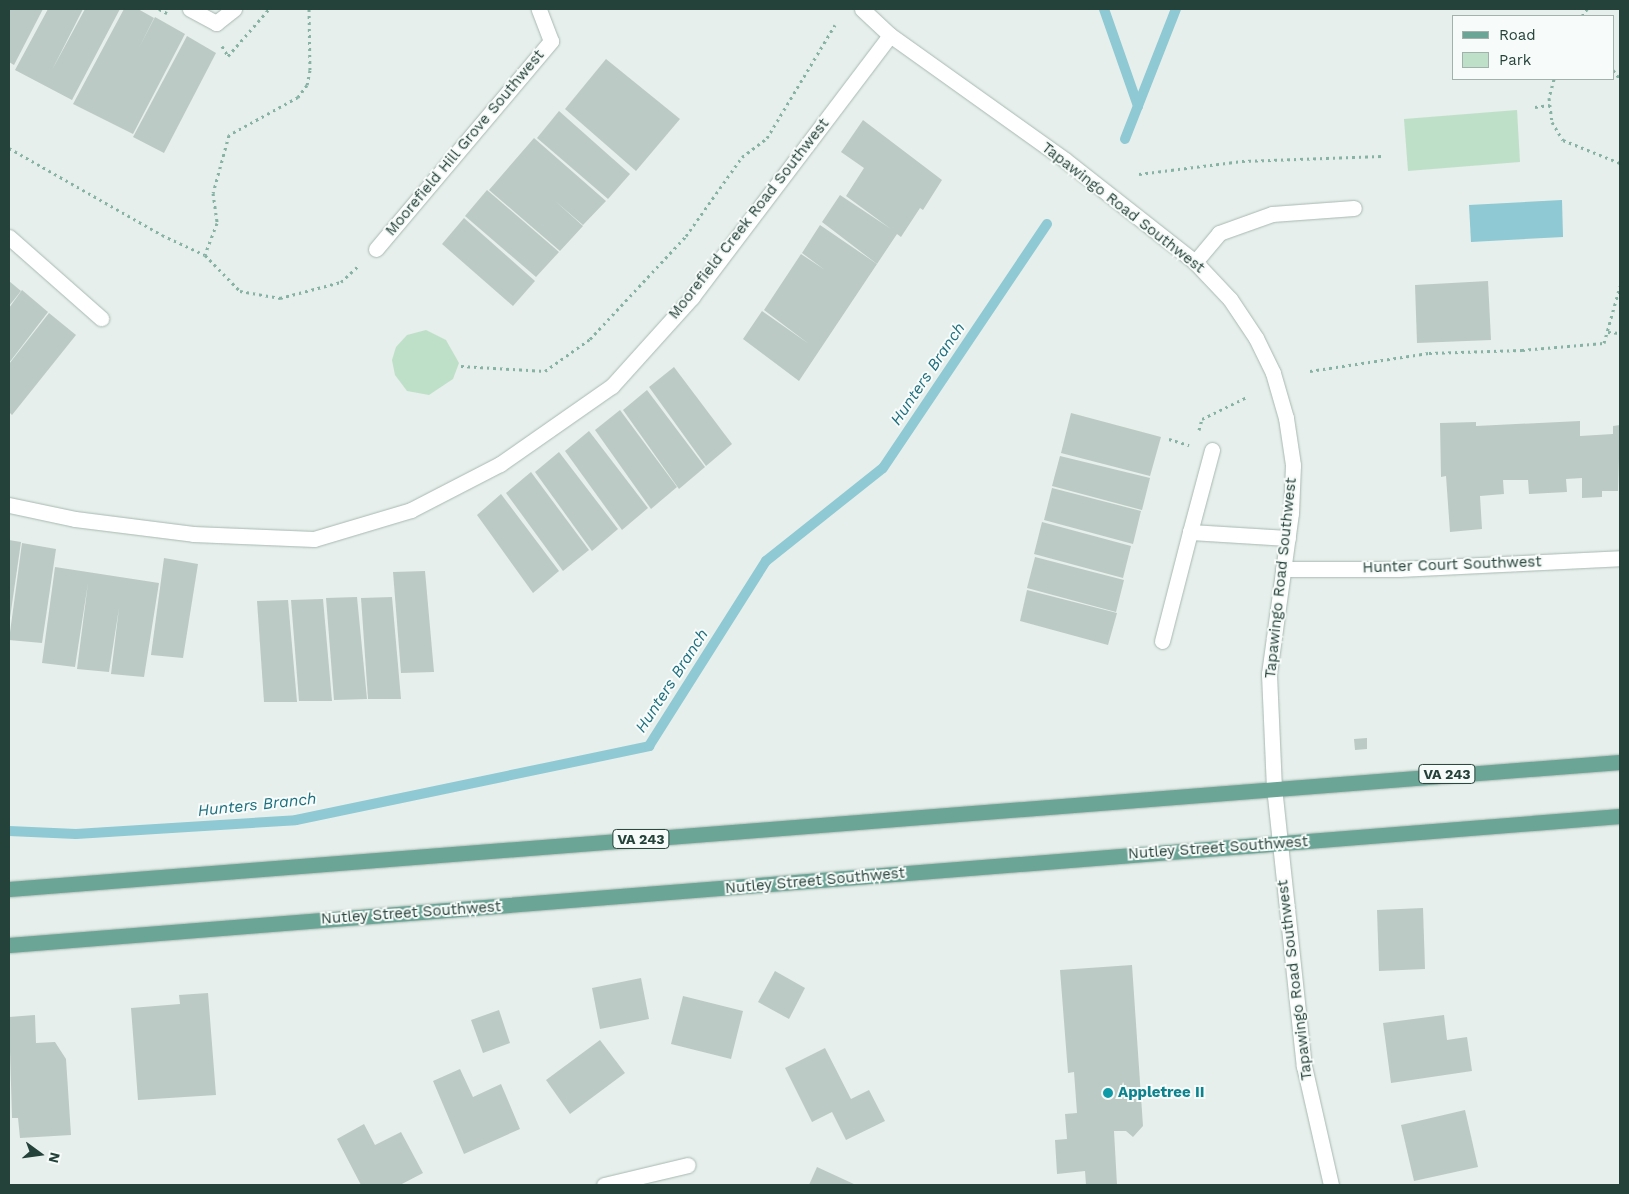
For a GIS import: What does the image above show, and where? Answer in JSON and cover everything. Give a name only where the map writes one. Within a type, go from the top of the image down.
[{"type":"main road","name":"VA 243","points":[[9,889],[1274,787],[1620,762]]},
{"type":"main road","name":"Nutley Street Southwest","points":[[9,944],[1620,816]]},
{"type":"street","points":[[190,9],[216,23],[234,9]]},
{"type":"street","name":"Moorefield Hill Grove Southwest","points":[[376,249],[551,41],[539,9]]},
{"type":"street","name":"Tapawingo Road Southwest","points":[[862,9],[890,35],[1065,160],[1195,262],[1230,299],[1256,338],[1273,373],[1286,418],[1293,465],[1288,538],[1270,674],[1274,787],[1304,1066],[1332,1185]]},
{"type":"street","name":"Moorefield Creek Road Southwest","points":[[9,504],[75,519],[192,534],[314,538],[410,510],[500,464],[612,386],[692,297],[890,35]]},
{"type":"street","points":[[1195,262],[1219,233],[1272,214],[1354,208]]},
{"type":"street","points":[[9,237],[102,318]]},
{"type":"street","points":[[1162,641],[1212,450]]},
{"type":"street","points":[[1190,532],[1288,538]]},
{"type":"street","name":"Hunter Court Southwest","points":[[1283,569],[1407,568],[1620,558]]},
{"type":"street","points":[[604,1185],[688,1165]]},
{"type":"path","points":[[206,255],[216,223],[213,193],[229,135],[298,97],[307,85],[310,70],[309,9]]},
{"type":"path","points":[[461,366],[545,371],[590,339],[686,236],[742,157],[767,138],[835,25]]},
{"type":"path","points":[[1554,80],[1550,105],[1552,122],[1563,140],[1620,163]]},
{"type":"path","points":[[1535,107],[1550,105]]},
{"type":"path","points":[[9,148],[162,234],[206,255],[240,291],[280,298],[341,282],[376,249]]},
{"type":"path","points":[[1139,174],[1242,161],[1382,156]]},
{"type":"path","points":[[1310,372],[1429,353],[1522,350],[1604,343],[1620,286]]},
{"type":"path","points":[[1608,332],[1620,333]]},
{"type":"path","points":[[1197,437],[1202,419],[1247,397]]},
{"type":"path","points":[[1169,439],[1195,446]]},
{"type":"green space","points":[[1517,110],[1520,162],[1408,171],[1404,119]]},
{"type":"green space","points":[[426,330],[446,340],[459,363],[453,379],[429,395],[407,391],[395,375],[392,360],[396,347],[407,335]]},
{"type":"water","points":[[1562,200],[1563,237],[1471,242],[1469,205]]},
{"type":"building","points":[[9,9],[43,9],[14,65],[9,62]]},
{"type":"building","points":[[48,9],[83,9],[52,70],[85,9],[120,9],[72,100],[15,70]]},
{"type":"building","points":[[124,9],[138,9],[154,18],[140,46],[155,17],[185,34],[133,134],[73,104]]},
{"type":"building","points":[[187,36],[216,53],[164,153],[133,137]]},
{"type":"building","points":[[606,59],[680,119],[636,171],[565,109]]},
{"type":"building","points":[[559,111],[630,174],[608,199],[537,138]]},
{"type":"building","points":[[863,120],[942,180],[923,210],[920,208],[901,237],[897,234],[877,264],[822,222],[840,195],[891,229],[846,196],[864,168],[841,152]]},
{"type":"building","points":[[534,138],[606,201],[583,225],[554,200],[583,226],[560,251],[489,190]]},
{"type":"building","points":[[487,190],[559,252],[536,277],[465,216]]},
{"type":"building","points":[[464,218],[535,281],[513,306],[442,244]]},
{"type":"building","points":[[820,225],[877,264],[799,381],[743,339],[762,311],[809,344],[764,310],[801,254],[825,270],[802,253]]},
{"type":"building","points":[[9,281],[21,291],[9,306]]},
{"type":"building","points":[[1488,281],[1491,340],[1417,343],[1415,285]]},
{"type":"building","points":[[22,290],[48,312],[9,363],[9,308]]},
{"type":"building","points":[[49,313],[76,335],[12,415],[9,412],[9,364]]},
{"type":"building","points":[[674,367],[732,444],[706,466],[649,387]]},
{"type":"building","points":[[647,390],[705,467],[679,489],[623,410]]},
{"type":"building","points":[[620,410],[677,487],[651,509],[595,430]]},
{"type":"building","points":[[1071,413],[1161,437],[1150,476],[1061,453]]},
{"type":"building","points":[[1580,421],[1580,436],[1613,434],[1613,426],[1620,425],[1618,491],[1602,491],[1602,497],[1582,498],[1582,478],[1566,479],[1567,492],[1529,494],[1528,480],[1503,480],[1504,494],[1480,496],[1482,529],[1450,532],[1446,476],[1441,477],[1440,423],[1476,422],[1476,426]]},
{"type":"building","points":[[589,431],[648,508],[622,530],[565,451]]},
{"type":"building","points":[[559,452],[618,529],[592,551],[535,472]]},
{"type":"building","points":[[1060,456],[1150,478],[1142,510],[1052,486]]},
{"type":"building","points":[[531,472],[589,550],[563,571],[506,493]]},
{"type":"building","points":[[1052,488],[1141,511],[1133,544],[1044,520]]},
{"type":"building","points":[[501,494],[559,571],[533,593],[477,515]]},
{"type":"building","points":[[1042,522],[1131,546],[1123,578],[1034,554]]},
{"type":"building","points":[[9,540],[21,542],[10,618],[9,617]]},
{"type":"building","points":[[22,543],[56,549],[42,643],[9,640]]},
{"type":"building","points":[[1035,557],[1124,580],[1116,612],[1027,588]]},
{"type":"building","points":[[164,558],[198,564],[183,658],[151,655]]},
{"type":"building","points":[[55,567],[159,583],[144,677],[111,674],[119,608],[109,672],[77,669],[88,583],[75,667],[42,663]]},
{"type":"building","points":[[425,571],[434,672],[401,673],[393,572]]},
{"type":"building","points":[[1027,590],[1117,613],[1108,645],[1020,621]]},
{"type":"building","points":[[357,597],[367,699],[334,700],[326,598]]},
{"type":"building","points":[[392,597],[401,699],[368,699],[361,598]]},
{"type":"building","points":[[323,599],[332,701],[299,701],[291,600]]},
{"type":"building","points":[[288,600],[297,702],[264,702],[257,601]]},
{"type":"building","points":[[1367,738],[1367,749],[1355,750],[1354,739]]},
{"type":"building","points":[[1423,908],[1425,969],[1379,971],[1377,910]]},
{"type":"building","name":"Appletree II","points":[[1132,965],[1143,1126],[1133,1137],[1126,1131],[1114,1131],[1117,1185],[1086,1185],[1085,1171],[1057,1174],[1055,1140],[1067,1139],[1065,1114],[1077,1113],[1074,1072],[1068,1073],[1060,970]]},
{"type":"building","points":[[775,971],[805,988],[789,1019],[758,1002]]},
{"type":"building","points":[[641,978],[649,1019],[600,1029],[592,988]]},
{"type":"building","points":[[208,993],[216,1095],[138,1100],[131,1008],[180,1004],[179,995]]},
{"type":"building","points":[[683,996],[743,1011],[731,1059],[671,1044]]},
{"type":"building","points":[[499,1010],[510,1043],[483,1053],[471,1020]]},
{"type":"building","points":[[35,1015],[36,1043],[55,1042],[66,1059],[71,1135],[20,1138],[18,1118],[12,1118],[9,1017]]},
{"type":"building","points":[[1444,1015],[1447,1040],[1467,1037],[1472,1071],[1391,1083],[1383,1023]]},
{"type":"building","points":[[600,1040],[625,1073],[570,1114],[546,1080]]},
{"type":"building","points":[[825,1048],[851,1099],[869,1090],[885,1121],[846,1140],[832,1112],[812,1122],[785,1068]]},
{"type":"building","points":[[460,1069],[473,1097],[501,1084],[520,1129],[464,1154],[433,1081]]},
{"type":"building","points":[[1465,1110],[1478,1167],[1414,1181],[1401,1125]]},
{"type":"building","points":[[364,1124],[375,1145],[401,1132],[423,1173],[400,1185],[361,1185],[337,1139]]},
{"type":"building","points":[[817,1167],[856,1185],[809,1185]]},
{"type":"waterway","points":[[1104,9],[1138,106]]},
{"type":"waterway","name":"Hunters Branch","points":[[1125,139],[1176,9]]},
{"type":"waterway","name":"Hunters Branch","points":[[9,831],[76,834],[296,820],[649,746],[766,561],[883,468],[1047,224]]},
{"type":"place","name":"Appletree II","points":[[1108,1093]]}]
